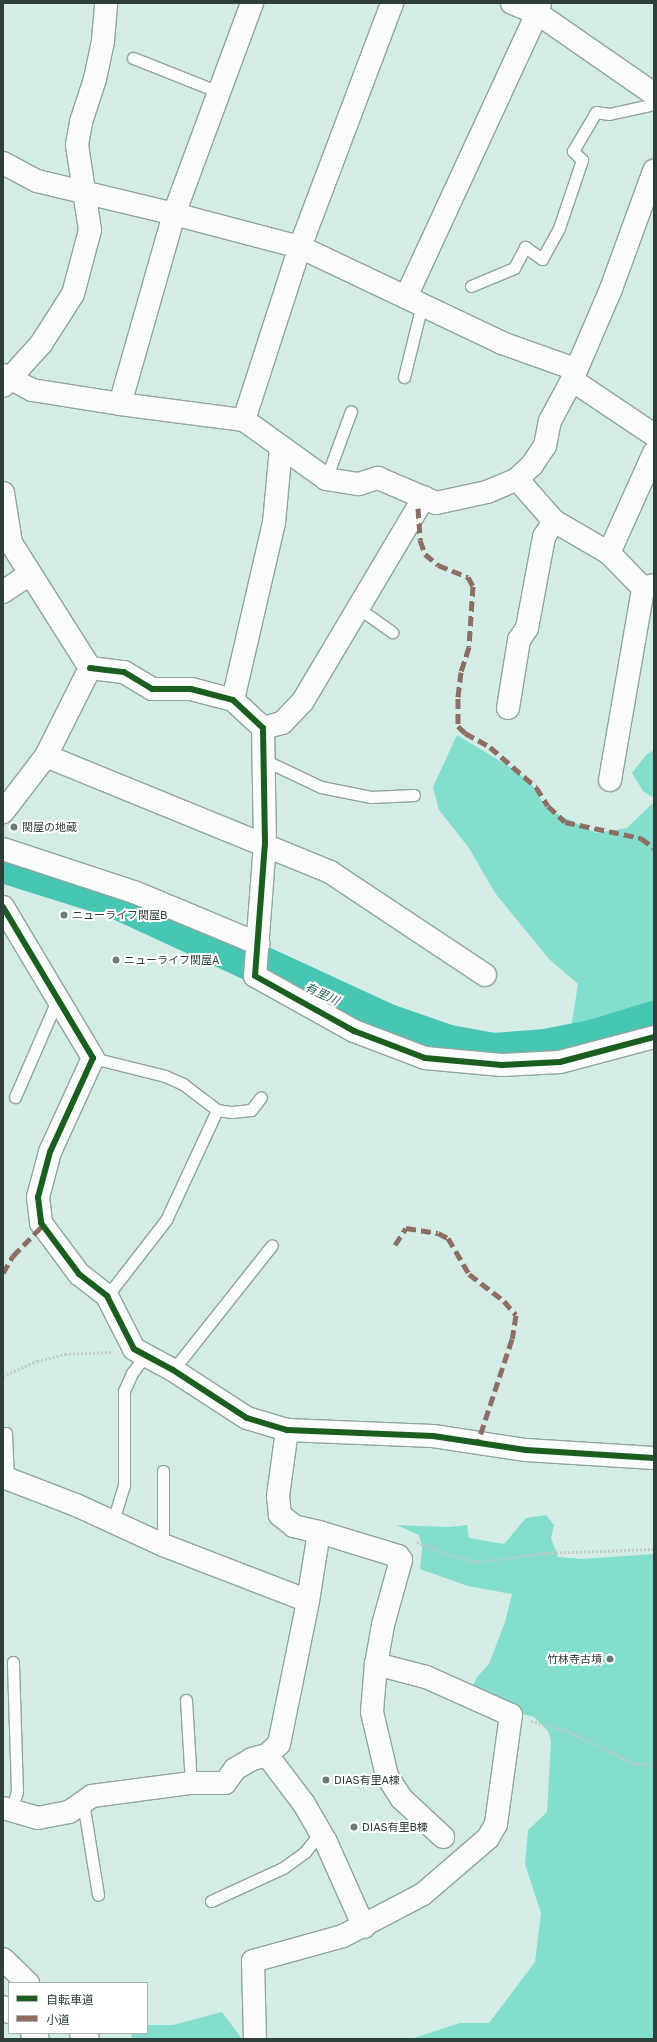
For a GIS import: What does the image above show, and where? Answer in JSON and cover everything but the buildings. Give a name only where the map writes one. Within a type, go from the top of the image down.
[{"type":"main road","points":[[106,3],[103,40],[95,79],[81,122],[76,144],[90,230],[73,294],[41,344],[5,381],[32,390],[120,404],[244,420],[326,479],[338,483],[359,484],[378,478],[436,503],[487,492],[517,479],[532,465],[545,446],[550,421],[573,375],[612,289],[654,171]]},
{"type":"main road","points":[[120,404],[174,214],[252,3]]},
{"type":"main road","points":[[244,420],[300,247],[392,3]]},
{"type":"main road","points":[[512,3],[538,8],[654,94]]},
{"type":"main road","points":[[414,300],[538,8]]},
{"type":"main road","points":[[3,163],[37,181],[174,214],[300,247],[573,375],[654,435]]},
{"type":"main road","points":[[233,700],[274,523],[281,447]]},
{"type":"main road","points":[[609,553],[654,453]]},
{"type":"main road","points":[[517,479],[554,521],[609,553],[648,586],[610,780]]},
{"type":"main road","points":[[3,493],[11,544],[90,668]]},
{"type":"main road","points":[[263,728],[282,723],[303,701],[424,497]]},
{"type":"main road","points":[[508,708],[519,640],[527,628],[544,537],[554,521]]},
{"type":"main road","points":[[3,592],[30,574]]},
{"type":"main road","points":[[90,668],[124,672],[152,689],[191,689],[233,700],[263,728],[265,843],[259,944],[255,976],[354,1031],[425,1058],[502,1065],[560,1062],[654,1037]]},
{"type":"main road","points":[[3,812],[46,756],[90,668]]},
{"type":"main road","points":[[46,756],[265,843],[350,883],[485,975]]},
{"type":"main road","points":[[3,849],[134,892],[259,944]]},
{"type":"main road","points":[[3,907],[93,1058],[50,1152],[38,1197],[42,1223],[47,1234],[79,1274],[107,1296],[139,1353],[173,1370],[247,1418],[287,1430],[433,1436],[526,1450],[654,1458]]},
{"type":"main road","points":[[287,1430],[278,1496],[280,1515],[294,1526],[398,1556],[401,1560],[383,1624],[376,1664],[372,1712],[387,1776],[402,1799],[443,1837]]},
{"type":"main road","points":[[6,1478],[113,1520],[164,1545],[308,1601]]},
{"type":"main road","points":[[7,1809],[38,1818],[69,1812],[92,1796],[191,1783],[225,1783],[235,1769],[252,1759],[267,1755],[279,1744],[308,1601],[319,1532]]},
{"type":"main road","points":[[254,2039],[253,1961],[343,1936],[364,1928],[423,1894],[488,1838],[496,1824],[511,1715],[426,1677],[376,1664]]},
{"type":"main road","points":[[267,1755],[304,1804],[320,1833],[364,1928]]},
{"type":"main road","points":[[3,1959],[27,1982]]},
{"type":"lane","points":[[134,58],[219,92]]},
{"type":"lane","points":[[471,286],[514,268],[525,247],[542,259],[559,228],[582,160],[573,151],[596,112],[609,114],[654,104]]},
{"type":"lane","points":[[404,376],[414,300]]},
{"type":"lane","points":[[326,479],[351,411]]},
{"type":"lane","points":[[358,608],[392,632]]},
{"type":"lane","points":[[264,760],[321,787],[371,796],[414,795]]},
{"type":"lane","points":[[15,1097],[58,998]]},
{"type":"lane","points":[[93,1058],[165,1076],[183,1084],[217,1110],[251,1110],[261,1097]]},
{"type":"lane","points":[[107,1296],[166,1220],[217,1110]]},
{"type":"lane","points":[[173,1370],[272,1245]]},
{"type":"lane","points":[[113,1520],[124,1485],[124,1391],[139,1353]]},
{"type":"lane","points":[[6,1433],[6,1478]]},
{"type":"lane","points":[[163,1471],[164,1545]]},
{"type":"lane","points":[[7,1809],[17,1792],[13,1662]]},
{"type":"lane","points":[[186,1700],[191,1783]]},
{"type":"lane","points":[[83,1802],[98,1895]]},
{"type":"lane","points":[[211,1901],[283,1868],[305,1852],[320,1833]]},
{"type":"path","points":[[3,1376],[37,1361],[65,1354],[139,1353]]},
{"type":"path","points":[[412,1540],[450,1556],[478,1562],[544,1553],[654,1549]]},
{"type":"path","points":[[511,1715],[565,1730],[633,1763],[654,1766]]},
{"type":"green space","points":[[457,735],[510,767],[531,783],[547,809],[596,833],[627,828],[654,802],[654,1010],[577,1035],[571,1028],[578,984],[549,959],[495,893],[469,848],[439,810],[433,787]]},
{"type":"green space","points":[[654,750],[654,798],[643,791],[632,773],[646,755]]},
{"type":"green space","points":[[546,1515],[554,1525],[551,1538],[558,1557],[582,1559],[654,1554],[654,2039],[411,2039],[460,2023],[489,2023],[535,1962],[541,1913],[525,1864],[528,1830],[547,1812],[551,1741],[548,1731],[534,1717],[522,1714],[472,1689],[477,1677],[489,1664],[505,1622],[512,1594],[468,1586],[420,1569],[422,1548],[419,1535],[396,1525],[450,1527],[467,1525],[469,1538],[504,1544],[526,1518]]},
{"type":"green space","points":[[222,2012],[242,2039],[132,2039],[131,2034],[148,2034],[148,2025],[173,2025]]},
{"type":"waterway","name":"有里川","points":[[3,863],[115,898],[385,1023],[449,1045],[493,1053],[546,1049],[592,1040],[654,1021]]},
{"type":"marked path","points":[[418,508],[420,540],[425,554],[438,565],[468,577],[473,586],[469,647],[461,672],[458,698],[458,726],[465,733],[490,747],[536,787],[548,806],[565,822],[641,838],[654,848]]},
{"type":"marked path","points":[[3,1273],[13,1256],[43,1225]]},
{"type":"marked path","points":[[395,1245],[406,1228],[438,1233],[448,1238],[469,1274],[504,1301],[516,1315],[512,1339],[478,1442]]},
{"type":"cycle path","points":[[90,668],[124,672],[152,689],[191,689],[233,700],[263,728],[265,843],[255,976],[354,1031],[425,1058],[502,1065],[560,1062],[654,1037]]},
{"type":"cycle path","points":[[3,907],[93,1058],[50,1152],[38,1197],[41,1223],[79,1274],[107,1296],[134,1349],[173,1370],[247,1418],[287,1430],[433,1436],[526,1450],[654,1458]]},
{"type":"place","name":"関屋の地蔵","points":[[14,827]]},
{"type":"place","name":"ニューライフ関屋B","points":[[64,915]]},
{"type":"place","name":"ニューライフ関屋A","points":[[116,960]]},
{"type":"place","name":"竹林寺古墳","points":[[610,1659]]},
{"type":"place","name":"DIAS有里A棟","points":[[326,1780]]},
{"type":"place","name":"DIAS有里B棟","points":[[354,1827]]}]
